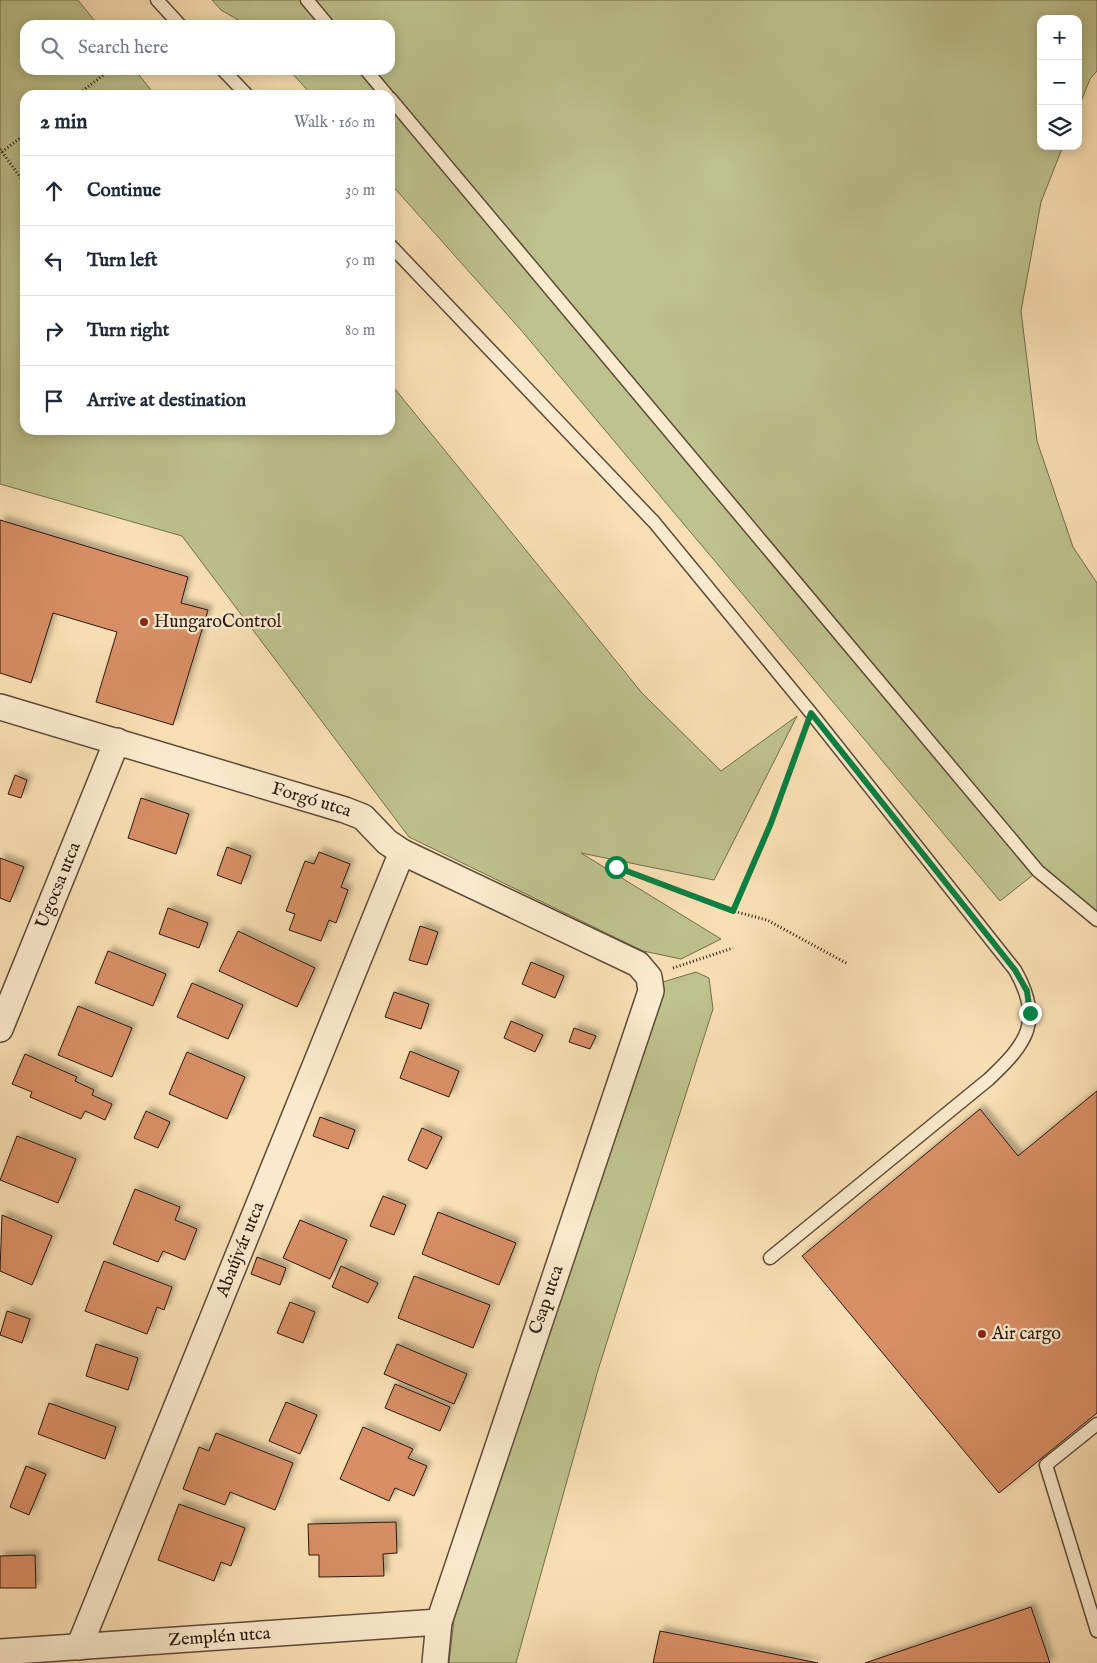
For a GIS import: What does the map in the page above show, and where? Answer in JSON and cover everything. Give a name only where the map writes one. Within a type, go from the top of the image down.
[{"type":"street","name":"Forgó utca","points":[[0,707],[363,817],[387,842],[402,852],[638,964],[649,977]]},
{"type":"street","name":"Ugocsa utca","points":[[0,1029],[117,741]]},
{"type":"street","name":"Abaújvár utca","points":[[79,1647],[402,852]]},
{"type":"street","name":"Csap utca","points":[[435,1663],[439,1622],[650,992],[649,977]]},
{"type":"street","name":"Zemplén utca","points":[[0,1652],[439,1622]]},
{"type":"lane","points":[[156,0],[175,20]]},
{"type":"lane","points":[[307,0],[324,20]]},
{"type":"lane","points":[[228,75],[242,90]]},
{"type":"lane","points":[[370,75],[383,90]]},
{"type":"lane","points":[[395,104],[1038,870],[1097,920]]},
{"type":"lane","points":[[395,250],[654,522],[811,713],[1015,970],[1027,991],[1030,1013],[1027,1033],[1016,1053],[989,1078],[770,1258]]},
{"type":"lane","points":[[1097,1424],[1046,1466],[1097,1631]]},
{"type":"path","points":[[84,90],[103,75]]},
{"type":"path","points":[[20,137],[1,150],[20,177]]},
{"type":"path","points":[[733,911],[771,823],[811,713]]},
{"type":"path","points":[[616,867],[733,911],[767,920],[848,964]]},
{"type":"path","points":[[649,977],[733,948]]},
{"type":"green space","points":[[0,0],[78,0],[94,20],[20,20],[20,75],[139,75],[151,90],[20,90],[20,435],[395,435],[395,389],[642,693],[721,771],[797,716],[714,880],[581,853],[721,939],[681,959],[643,951],[409,837],[182,536],[0,484]]},
{"type":"green space","points":[[212,0],[1097,0],[1097,71],[1090,79],[1082,99],[1082,15],[1037,15],[1037,150],[1061,150],[1041,202],[1021,311],[1037,441],[1073,547],[1097,583],[1097,920],[1038,871],[1000,901],[521,330],[395,189],[395,90],[307,90],[294,75],[395,75],[395,20],[238,20],[221,10]]},
{"type":"green space","points":[[696,972],[709,978],[713,1009],[598,1370],[516,1663],[449,1663],[454,1619],[663,982]]},
{"type":"building","name":"HungaroControl","points":[[0,520],[188,577],[181,603],[208,610],[173,725],[96,702],[117,632],[53,613],[31,683],[0,673]]},
{"type":"building","points":[[15,775],[27,780],[21,798],[8,794]]},
{"type":"building","points":[[141,798],[189,814],[176,854],[128,838]]},
{"type":"building","points":[[227,847],[251,856],[241,884],[217,875]]},
{"type":"building","points":[[319,852],[350,864],[341,887],[348,890],[336,923],[329,920],[321,941],[289,930],[295,914],[286,911],[305,861],[314,864]]},
{"type":"building","points":[[0,858],[24,867],[10,902],[0,898]]},
{"type":"building","points":[[168,908],[208,923],[199,948],[159,934]]},
{"type":"building","points":[[420,926],[438,932],[427,965],[409,960]]},
{"type":"building","points":[[238,931],[315,968],[297,1007],[219,971]]},
{"type":"building","points":[[108,951],[166,974],[153,1006],[95,983]]},
{"type":"building","points":[[531,962],[564,976],[555,998],[522,984]]},
{"type":"building","points":[[192,983],[243,1005],[228,1039],[177,1017]]},
{"type":"building","points":[[394,992],[429,1004],[421,1029],[385,1017]]},
{"type":"building","points":[[78,1006],[132,1028],[112,1077],[58,1055]]},
{"type":"building","points":[[511,1021],[543,1035],[535,1052],[504,1038]]},
{"type":"building","points":[[574,1028],[596,1036],[590,1049],[569,1042]]},
{"type":"building","points":[[410,1051],[459,1071],[449,1097],[400,1078]]},
{"type":"building","points":[[187,1052],[245,1077],[227,1119],[169,1094]]},
{"type":"building","points":[[25,1054],[77,1077],[75,1081],[94,1090],[92,1095],[112,1104],[105,1120],[85,1111],[81,1119],[30,1097],[32,1092],[12,1084]]},
{"type":"building","name":"Air cargo","points":[[1097,1091],[1097,1413],[999,1493],[802,1256],[980,1109],[1018,1156]]},
{"type":"building","points":[[146,1111],[170,1122],[158,1148],[134,1138]]},
{"type":"building","points":[[320,1117],[355,1130],[348,1149],[313,1136]]},
{"type":"building","points":[[422,1128],[442,1137],[427,1169],[408,1160]]},
{"type":"building","points":[[17,1136],[76,1159],[58,1203],[0,1180]]},
{"type":"building","points":[[135,1189],[180,1207],[175,1220],[197,1229],[185,1260],[163,1251],[158,1262],[113,1244]]},
{"type":"building","points":[[383,1196],[406,1205],[394,1235],[370,1226]]},
{"type":"building","points":[[438,1212],[516,1243],[499,1285],[422,1254]]},
{"type":"building","points":[[2,1215],[52,1236],[32,1285],[0,1271]]},
{"type":"building","points":[[300,1220],[347,1240],[330,1279],[283,1258]]},
{"type":"building","points":[[257,1257],[286,1268],[280,1285],[251,1274]]},
{"type":"building","points":[[104,1261],[172,1287],[164,1310],[157,1307],[147,1334],[85,1311]]},
{"type":"building","points":[[341,1266],[378,1283],[368,1303],[332,1287]]},
{"type":"building","points":[[414,1276],[490,1305],[473,1348],[398,1318]]},
{"type":"building","points":[[290,1302],[315,1312],[303,1343],[277,1333]]},
{"type":"building","points":[[7,1311],[30,1319],[22,1343],[0,1335]]},
{"type":"building","points":[[96,1344],[138,1358],[128,1390],[86,1376]]},
{"type":"building","points":[[397,1344],[467,1374],[454,1404],[384,1374]]},
{"type":"building","points":[[395,1384],[450,1407],[440,1431],[385,1408]]},
{"type":"building","points":[[286,1402],[317,1415],[300,1454],[269,1441]]},
{"type":"building","points":[[49,1403],[116,1427],[105,1459],[38,1434]]},
{"type":"building","points":[[363,1427],[413,1449],[408,1458],[427,1466],[414,1496],[395,1488],[389,1501],[340,1479]]},
{"type":"building","points":[[216,1433],[293,1463],[275,1510],[230,1492],[225,1505],[183,1489],[199,1447],[209,1451]]},
{"type":"building","points":[[26,1466],[46,1474],[29,1515],[10,1507]]},
{"type":"building","points":[[179,1504],[245,1528],[231,1566],[221,1562],[214,1581],[158,1560]]},
{"type":"building","points":[[396,1522],[397,1553],[383,1554],[384,1576],[319,1577],[319,1555],[309,1555],[308,1524]]},
{"type":"building","points":[[35,1555],[36,1588],[0,1588],[0,1556]]},
{"type":"building","points":[[1031,1607],[1050,1663],[865,1663]]},
{"type":"building","points":[[660,1631],[818,1663],[653,1663]]},
{"type":"place","name":"HungaroControl","points":[[144,622]]},
{"type":"place","name":"Air cargo","points":[[982,1334]]},
{"type":"route","points":[[616,867],[733,911],[771,823],[811,713],[1015,970],[1027,991],[1030,1013]]}]
